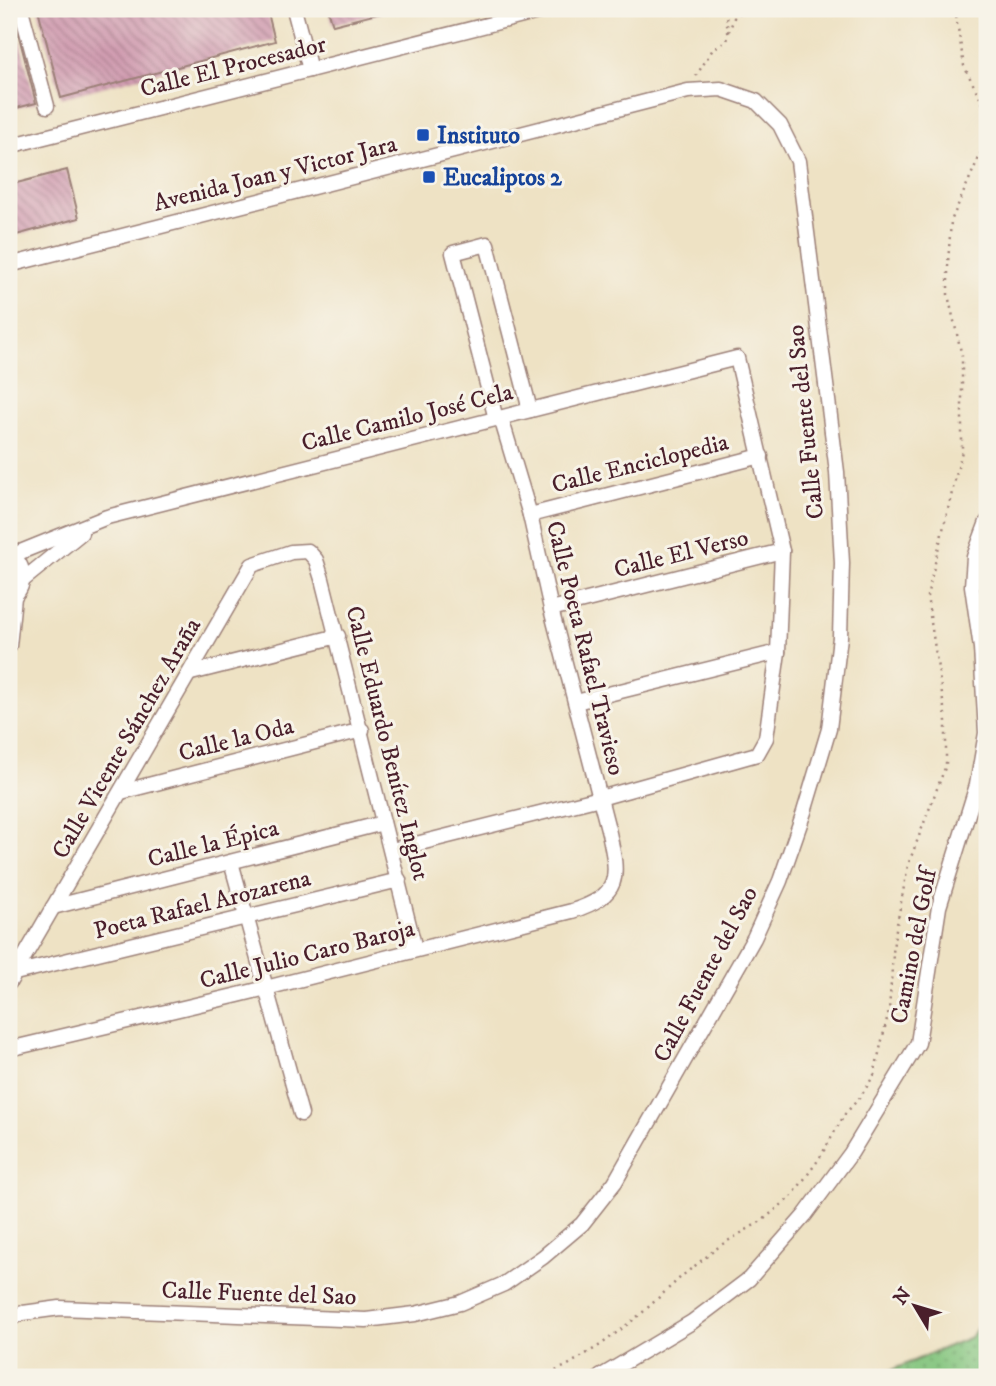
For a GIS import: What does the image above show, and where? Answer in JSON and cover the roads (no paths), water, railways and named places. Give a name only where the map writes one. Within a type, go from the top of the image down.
[{"type":"street","points":[[21,9],[47,106]]},
{"type":"street","points":[[294,9],[310,70]]},
{"type":"street","name":"Calle El Procesador","points":[[9,146],[550,9]]},
{"type":"street","name":"Avenida Joan y Victor Jara","points":[[9,265],[688,91],[721,89],[756,101]]},
{"type":"street","name":"Calle Fuente del Sao","points":[[9,1319],[60,1308],[366,1320],[415,1314],[460,1303],[504,1284],[543,1257],[582,1224],[615,1182],[754,938],[788,858],[829,729],[840,637],[842,564],[836,472],[798,161],[780,125],[756,101]]},
{"type":"street","name":"Calle Poeta Rafael Travieso","points":[[530,410],[487,244],[453,253],[499,418],[530,515],[551,609],[600,798],[617,868],[610,890]]},
{"type":"street","name":"Calle Camilo José Cela","points":[[11,554],[120,514],[737,358],[761,456]]},
{"type":"street","points":[[392,850],[600,798],[757,754],[766,738],[778,652],[782,551],[761,456]]},
{"type":"street","name":"Calle Enciclopedia","points":[[530,515],[761,456]]},
{"type":"street","name":"Camino del Golf","points":[[600,1377],[692,1322],[749,1279],[805,1215],[851,1153],[918,1043],[939,907],[977,785],[986,733],[981,648],[972,586],[974,557],[987,522]]},
{"type":"street","name":"Calle Camilo José Cela","points":[[23,580],[90,525]]},
{"type":"street","name":"Calle Eduardo Benítez Inglot","points":[[308,551],[316,561],[338,636],[415,950]]},
{"type":"street","name":"Calle Vicente Sánchez Araña","points":[[12,978],[252,565],[291,552],[308,551]]},
{"type":"street","name":"Calle El Verso","points":[[551,609],[782,551]]},
{"type":"street","points":[[9,646],[11,598],[20,589],[23,580],[21,566],[11,554]]},
{"type":"street","points":[[191,673],[338,636]]},
{"type":"street","points":[[576,702],[778,652]]},
{"type":"street","name":"Calle la Oda","points":[[121,792],[362,730]]},
{"type":"street","name":"Calle la Épica","points":[[53,907],[383,823]]},
{"type":"street","points":[[231,862],[301,1114]]},
{"type":"street","name":"Poeta Rafael Arozarena","points":[[12,978],[399,880]]},
{"type":"street","name":"Calle Julio Caro Baroja","points":[[9,1049],[572,911],[591,905],[610,890]]},
{"type":"place","name":"Instituto","points":[[423,135]]},
{"type":"place","name":"Eucaliptos 2","points":[[429,177]]}]
